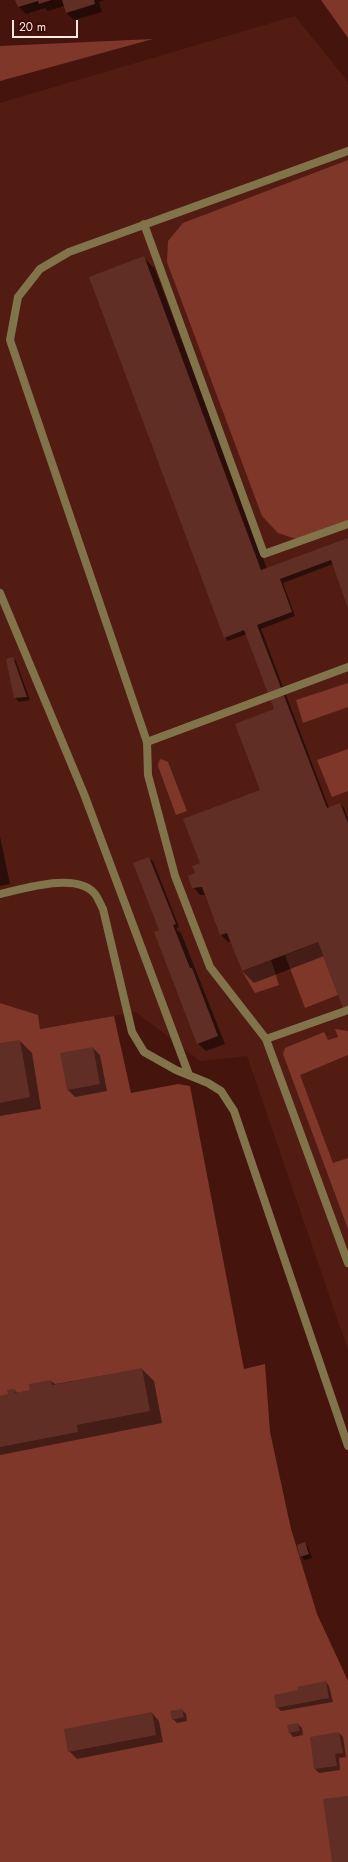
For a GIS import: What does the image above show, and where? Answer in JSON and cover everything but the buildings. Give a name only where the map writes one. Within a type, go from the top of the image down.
[{"type":"lane","points":[[348,151],[69,252],[40,269],[18,297],[10,340],[147,742],[148,775],[175,876],[210,967],[266,1039],[348,1263]]},
{"type":"lane","points":[[144,224],[264,554],[348,524]]},
{"type":"lane","points":[[0,593],[84,794],[189,1075]]},
{"type":"lane","points":[[147,742],[348,668]]},
{"type":"lane","points":[[0,894],[61,882],[86,886],[94,893],[103,909],[132,1032],[144,1052],[176,1070],[208,1083],[221,1091],[234,1111],[348,1446]]},
{"type":"lane","points":[[266,1039],[348,1010]]},
{"type":"shaded area","points":[[321,0],[348,0],[348,38]]},
{"type":"shaded area","points":[[295,16],[348,82],[348,1350],[247,1056],[200,1061],[136,1012],[40,1029],[20,1009],[0,1003],[0,103]]},
{"type":"shaded area","points":[[153,39],[0,81],[0,46]]},
{"type":"shaded area","points":[[348,160],[348,520],[296,539],[278,533],[262,516],[167,262],[168,241],[183,223]]},
{"type":"shaded area","points":[[348,683],[348,707],[303,723],[296,700]]},
{"type":"shaded area","points":[[348,749],[348,791],[332,797],[317,760]]},
{"type":"shaded area","points":[[161,759],[168,762],[187,811],[176,815],[158,766]]},
{"type":"shaded area","points":[[318,942],[338,995],[305,1008],[285,955]]},
{"type":"shaded area","points":[[271,960],[279,985],[255,993],[242,971]]},
{"type":"shaded area","points":[[0,1003],[38,1015],[40,1029],[114,1016],[131,1093],[178,1084],[190,1086],[244,1369],[265,1364],[270,1432],[291,1529],[317,1614],[348,1681],[348,1862],[0,1862]]},
{"type":"shaded area","points":[[335,1029],[348,1031],[348,1055],[300,1075],[333,1163],[348,1158],[348,1229],[283,1054],[285,1048],[324,1032],[328,1040],[338,1037]]}]
